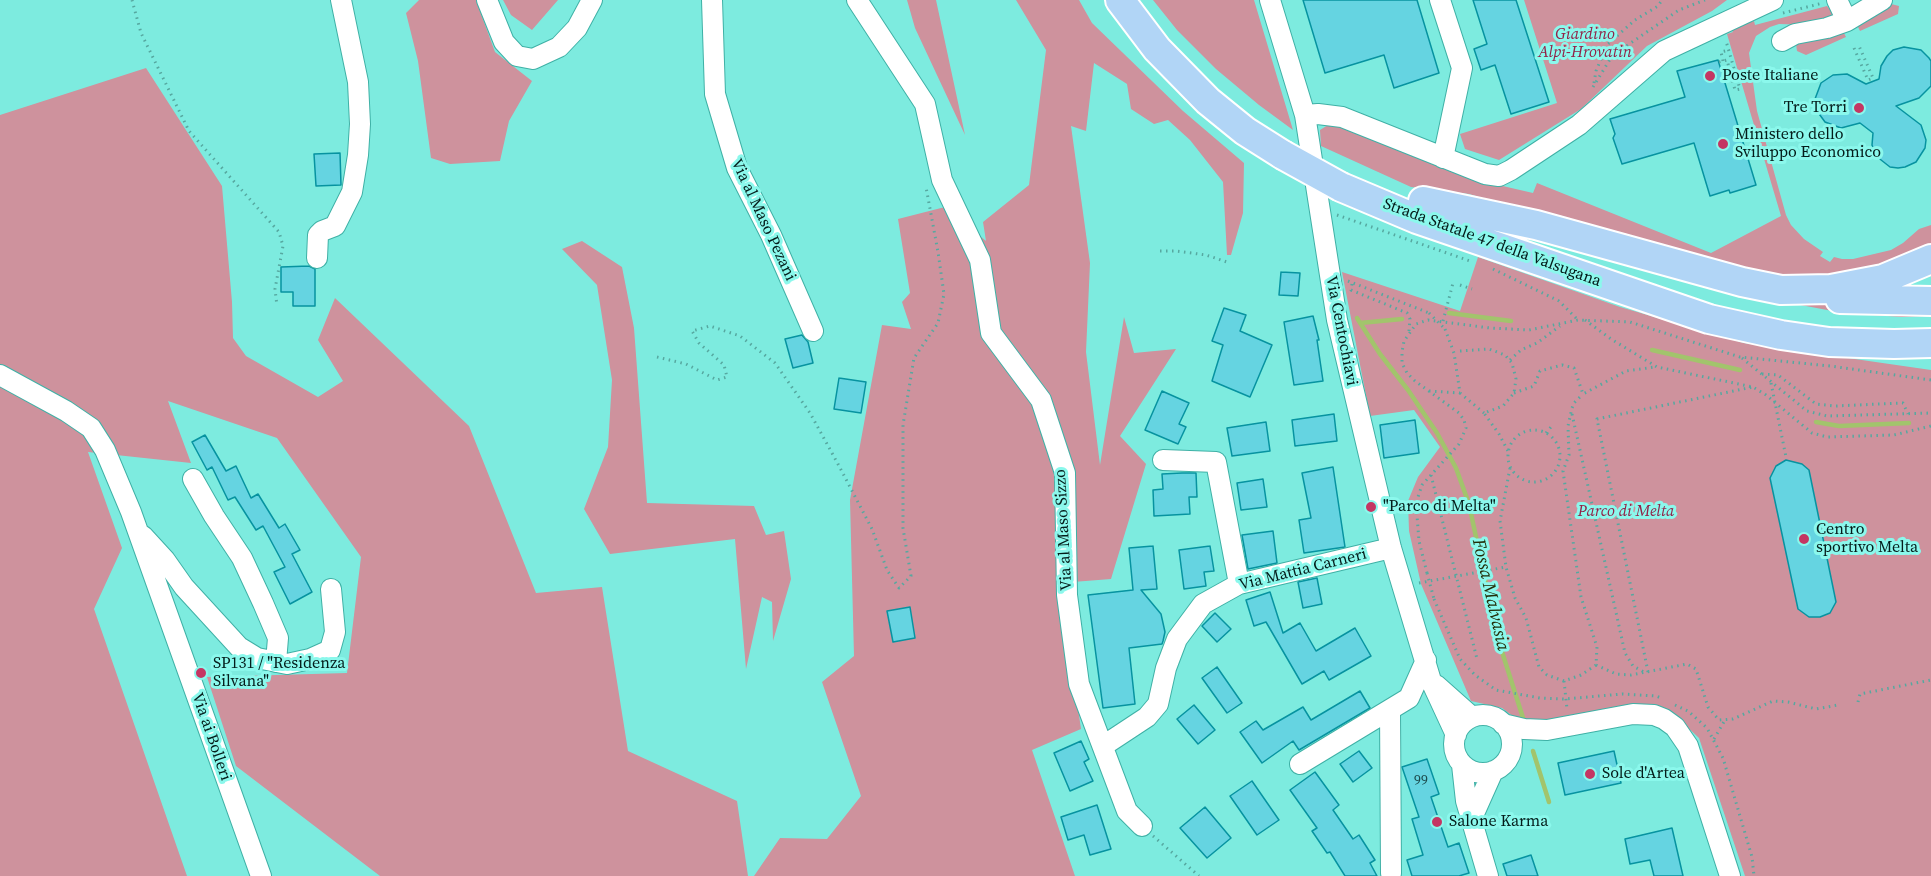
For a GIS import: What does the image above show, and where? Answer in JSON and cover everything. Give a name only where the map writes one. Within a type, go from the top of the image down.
[{"type":"highway","name":"Strada Statale 47 della Valsugana","points":[[1120,0],[1157,50],[1208,101],[1245,131],[1291,135]]},
{"type":"highway","name":"Strada Statale 47 della Valsugana","points":[[1142,0],[1174,40],[1225,90],[1291,135],[1338,188],[1417,219],[1709,319],[1772,334],[1829,342],[1931,343]]},
{"type":"highway","name":"Strada Statale 47 della Valsugana","points":[[1338,188],[1423,201],[1712,300],[1782,317],[1827,323],[1893,327],[1931,325]]},
{"type":"highway","points":[[1423,201],[1536,225],[1742,282],[1781,290],[1846,300],[1931,301]]},
{"type":"highway","points":[[1781,290],[1831,289],[1883,279],[1931,259]]},
{"type":"highway","points":[[1829,342],[1931,356]]},
{"type":"street","points":[[317,258],[318,235],[335,226],[352,192],[358,155],[360,124],[358,82],[341,0]]},
{"type":"street","points":[[487,0],[504,42],[517,56],[532,59],[559,47],[577,28],[592,0]]},
{"type":"street","name":"Via al Maso Pezani","points":[[712,0],[715,94],[737,168],[771,235],[813,331]]},
{"type":"street","name":"Via al Maso Sizzo","points":[[857,0],[925,104],[942,180],[980,260],[991,333],[1041,400],[1065,473],[1067,595],[1079,684],[1103,746]]},
{"type":"street","name":"Via Centochiavi","points":[[1270,0],[1291,135],[1391,548],[1431,681],[1456,735]]},
{"type":"street","points":[[1440,0],[1462,68],[1443,158]]},
{"type":"street","points":[[1835,0],[1847,21]]},
{"type":"street","points":[[1782,40],[1795,33],[1827,28],[1847,21],[1882,0]]},
{"type":"street","points":[[1291,135],[1318,114],[1342,117],[1443,158],[1492,176],[1499,176],[1579,125],[1664,51],[1721,24],[1774,8]]},
{"type":"street","name":"Via ai Bolleri","points":[[0,375],[66,411],[91,428],[105,450],[137,530],[261,876]]},
{"type":"street","points":[[1163,460],[1216,462],[1239,584]]},
{"type":"street","points":[[193,479],[242,558],[263,603],[278,638],[276,662]]},
{"type":"street","name":"Via ai Bolleri","points":[[137,530],[165,560],[184,587],[239,647],[257,658],[287,664],[310,659],[330,650],[335,632],[331,590]]},
{"type":"street","name":"Via Mattia Carneri","points":[[1103,746],[1147,717],[1158,704],[1166,668],[1178,639],[1203,604],[1239,584],[1391,548]]},
{"type":"street","points":[[1299,764],[1409,698],[1426,660]]},
{"type":"street","points":[[1431,681],[1472,717]]},
{"type":"street","points":[[1390,710],[1391,873]]},
{"type":"street","points":[[1488,876],[1466,801],[1462,765],[1455,751],[1456,735],[1462,724],[1472,717],[1488,716],[1524,729],[1547,730],[1643,713],[1654,715],[1675,727],[1688,746],[1731,876]]},
{"type":"street","points":[[1472,818],[1493,771],[1506,761],[1511,750],[1511,738],[1503,723]]},
{"type":"street","points":[[1511,750],[1547,730]]},
{"type":"street","points":[[1103,746],[1127,811],[1142,826]]},
{"type":"street","points":[[1462,765],[1477,772],[1493,771]]},
{"type":"path","points":[[132,0],[141,33],[189,131],[279,232],[283,246],[275,289],[277,306]]},
{"type":"path","points":[[1662,0],[1658,6],[1635,20],[1607,45],[1596,71],[1593,87],[1609,61],[1619,51],[1679,10],[1705,0]]},
{"type":"path","points":[[1774,8],[1835,0]]},
{"type":"path","points":[[1721,24],[1729,50],[1740,89],[1735,90],[1727,60],[1721,62],[1721,52],[1729,50]]},
{"type":"path","points":[[1854,48],[1868,80],[1871,80],[1873,78],[1859,46]]},
{"type":"path","points":[[657,357],[686,364],[717,380],[727,377],[724,365],[699,343],[692,331],[710,326],[740,336],[775,363],[810,413],[872,529],[887,570],[899,588],[911,576],[903,528],[903,425],[914,358],[938,323],[944,294],[924,179]]},
{"type":"path","points":[[1338,188],[1338,215],[1482,265]]},
{"type":"path","points":[[1160,251],[1206,255],[1230,263]]},
{"type":"path","points":[[1492,269],[1560,301],[1578,320]]},
{"type":"path","points":[[1344,279],[1429,313],[1445,329],[1454,353],[1460,393]]},
{"type":"path","points":[[1442,322],[1453,283]]},
{"type":"path","points":[[1353,284],[1351,290],[1407,313],[1410,319],[1409,332]]},
{"type":"path","points":[[1460,285],[1472,289]]},
{"type":"path","points":[[1526,696],[1496,690],[1475,675],[1460,659],[1434,599],[1419,541],[1416,503],[1422,485],[1459,444],[1466,428],[1459,412],[1407,373],[1402,363],[1404,341],[1416,324],[1428,320],[1490,328],[1529,330],[1578,320],[1630,322],[1740,357],[1830,366],[1931,380]]},
{"type":"path","points":[[1585,320],[1657,367]]},
{"type":"path","points":[[1510,360],[1521,350],[1537,343],[1561,324]]},
{"type":"path","points":[[1460,351],[1489,349],[1505,355],[1510,360],[1516,379],[1514,393]]},
{"type":"path","points":[[1740,357],[1807,411],[1827,416],[1931,413]]},
{"type":"path","points":[[1484,413],[1503,406],[1514,393],[1534,386],[1540,372],[1562,365],[1574,368],[1583,394]]},
{"type":"path","points":[[1596,664],[1597,647],[1581,597],[1563,471],[1569,455],[1568,426],[1574,403],[1583,394],[1626,371],[1657,367],[1753,387],[1766,394],[1812,433],[1827,437],[1894,435],[1931,426]]},
{"type":"path","points":[[1762,374],[1778,375],[1816,404],[1835,406],[1903,403],[1908,414]]},
{"type":"path","points":[[1771,382],[1786,457]]},
{"type":"path","points":[[1647,672],[1597,419],[1753,387]]},
{"type":"path","points":[[1429,391],[1460,393],[1484,413],[1508,451]]},
{"type":"path","points":[[1572,411],[1625,652],[1633,666],[1647,672]]},
{"type":"path","points":[[1546,433],[1551,427]]},
{"type":"path","points":[[1510,468],[1521,479],[1543,481],[1554,472],[1558,465],[1557,444],[1546,433],[1532,430],[1513,440],[1508,451],[1510,468],[1500,521],[1506,567],[1515,598],[1526,618],[1539,667],[1547,675],[1564,681],[1581,675],[1596,664]]},
{"type":"path","points":[[1554,472],[1563,471]]},
{"type":"path","points":[[1431,475],[1477,659]]},
{"type":"path","points":[[1403,585],[1506,567]]},
{"type":"path","points":[[1596,664],[1616,674],[1631,675],[1687,664],[1696,669],[1708,707],[1719,720],[1733,719],[1773,701],[1816,709],[1838,705]]},
{"type":"path","points":[[1858,702],[1860,694],[1931,680]]},
{"type":"path","points":[[1564,681],[1568,718]]},
{"type":"path","points":[[1713,740],[1725,720]]},
{"type":"path","points":[[1142,826],[1198,876]]},
{"type":"green space","points":[[419,0],[476,0],[495,52],[532,81],[509,121],[500,161],[450,164],[431,158],[418,61],[406,13]]},
{"type":"green space","points":[[503,0],[558,0],[532,30],[511,15]]},
{"type":"green space","points":[[907,0],[936,0],[965,135],[915,28]]},
{"type":"green space","points":[[1016,0],[1079,0],[1092,23],[1183,111],[1244,163],[1243,213],[1231,255],[1227,255],[1223,182],[1190,140],[1168,120],[1154,124],[1131,109],[1127,84],[1094,63],[1086,131],[1071,126],[1090,263],[1086,352],[1100,465],[1124,317],[1134,353],[1176,349],[1120,436],[1146,464],[1111,579],[1060,583],[1081,729],[1032,750],[1075,876],[754,876],[780,838],[827,839],[861,796],[822,682],[854,656],[850,500],[882,325],[911,329],[902,302],[910,293],[898,219],[945,207],[986,241],[983,222],[1029,185],[1046,50]]},
{"type":"green space","points":[[1153,0],[1254,0],[1293,130],[1216,69],[1177,30]]},
{"type":"green space","name":"Giardino Alpi-Hrovatin","points":[[1524,0],[1727,0],[1712,11],[1647,46],[1581,109],[1499,160],[1465,149],[1460,134],[1557,103]]},
{"type":"green space","points":[[1891,4],[1899,6],[1898,14],[1860,31],[1857,25]]},
{"type":"green space","points":[[1827,6],[1836,17],[1811,25],[1779,24],[1770,27],[1756,36],[1749,53],[1757,111],[1786,215],[1791,225],[1804,239],[1823,252],[1820,256],[1830,262],[1834,257],[1853,259],[1891,250],[1919,229],[1931,225],[1931,252],[1916,260],[1792,284],[1469,194],[1411,187],[1321,146],[1320,130],[1328,125],[1342,122],[1468,178],[1533,193],[1537,183],[1711,253],[1781,216],[1727,34],[1733,32],[1731,28],[1754,21],[1755,25]]},
{"type":"green space","points":[[1843,31],[1846,37],[1806,55],[1797,51],[1798,41]]},
{"type":"green space","points":[[146,68],[222,186],[233,338],[246,356],[318,397],[343,381],[318,340],[335,298],[469,426],[536,593],[602,587],[628,751],[737,801],[748,876],[380,876],[236,766],[207,677],[347,673],[361,557],[277,438],[168,401],[191,463],[88,452],[122,548],[94,609],[187,876],[0,876],[0,115]]},
{"type":"green space","points":[[582,241],[622,267],[634,328],[647,503],[754,506],[766,535],[784,531],[791,579],[773,641],[772,602],[762,597],[746,669],[735,539],[610,554],[584,509],[608,447],[612,380],[597,285],[562,249]]},
{"type":"green space","name":"Parco di Melta","points":[[1478,257],[1620,307],[1744,343],[1931,370],[1931,876],[1745,876],[1699,738],[1683,723],[1522,723],[1502,708],[1471,701],[1421,584],[1409,531],[1408,501],[1418,477],[1440,447],[1414,410],[1370,416],[1342,272],[1460,311]]},
{"type":"green space","points":[[1753,296],[1865,309],[1931,311],[1931,316],[1902,317],[1843,313]]},
{"type":"building","points":[[1303,0],[1417,0],[1439,73],[1394,88],[1384,55],[1325,73]]},
{"type":"building","points":[[1473,0],[1516,0],[1549,102],[1511,114],[1495,65],[1481,70],[1474,49],[1487,44]]},
{"type":"building","name":"Tre Torri","points":[[1904,47],[1921,50],[1929,58],[1931,86],[1919,98],[1896,106],[1921,125],[1926,140],[1925,148],[1916,162],[1898,168],[1890,167],[1876,156],[1872,145],[1873,133],[1860,123],[1841,128],[1825,122],[1817,111],[1815,99],[1821,83],[1833,75],[1847,74],[1866,84],[1879,79],[1881,66],[1887,56],[1893,50]]},
{"type":"building","points":[[1718,60],[1756,185],[1710,196],[1694,143],[1622,164],[1613,138],[1615,134],[1610,119],[1685,97],[1677,71]]},
{"type":"building","points":[[340,153],[341,185],[316,186],[314,154]]},
{"type":"building","points":[[309,266],[315,269],[315,306],[293,306],[293,292],[281,292],[281,267]]},
{"type":"building","points":[[1281,272],[1300,273],[1298,296],[1279,295]]},
{"type":"building","points":[[1224,308],[1246,315],[1240,331],[1272,345],[1250,397],[1212,381],[1223,345],[1212,341]]},
{"type":"building","points":[[1313,316],[1319,340],[1317,340],[1323,381],[1294,385],[1284,322]]},
{"type":"building","points":[[802,335],[808,342],[813,363],[793,368],[785,339]]},
{"type":"building","points":[[839,378],[866,382],[861,413],[834,409]]},
{"type":"building","points":[[1162,391],[1189,403],[1179,424],[1186,427],[1178,444],[1145,430]]},
{"type":"building","points":[[1334,414],[1337,441],[1295,446],[1292,420]]},
{"type":"building","points":[[1415,420],[1419,453],[1384,458],[1380,425]]},
{"type":"building","points":[[1266,422],[1270,451],[1232,456],[1227,428]]},
{"type":"building","points":[[205,435],[226,471],[236,466],[251,498],[258,494],[279,528],[285,524],[300,550],[292,554],[312,592],[290,604],[274,572],[285,567],[263,526],[256,530],[235,497],[228,500],[212,467],[207,470],[192,442]]},
{"type":"building","points":[[1786,460],[1802,464],[1809,470],[1836,602],[1830,613],[1820,617],[1809,617],[1798,609],[1770,478],[1776,466]]},
{"type":"building","points":[[1333,467],[1345,547],[1304,553],[1299,520],[1311,518],[1302,473]]},
{"type":"building","points":[[1196,473],[1197,497],[1189,497],[1190,514],[1154,516],[1153,490],[1163,489],[1162,474]]},
{"type":"building","points":[[1263,479],[1267,507],[1241,510],[1237,483]]},
{"type":"building","points":[[1273,531],[1277,563],[1248,569],[1242,535]]},
{"type":"building","points":[[1153,546],[1157,589],[1141,590],[1161,614],[1165,632],[1163,641],[1162,644],[1129,648],[1135,704],[1103,708],[1088,595],[1133,590],[1129,548]]},
{"type":"building","points":[[1210,546],[1214,571],[1204,572],[1206,586],[1184,589],[1179,550]]},
{"type":"building","points":[[1317,578],[1322,604],[1303,608],[1298,582]]},
{"type":"building","points":[[1270,592],[1283,633],[1300,623],[1316,651],[1355,628],[1371,656],[1329,680],[1324,671],[1302,684],[1266,622],[1254,626],[1246,600]]},
{"type":"building","points":[[910,607],[915,638],[893,642],[887,611]]},
{"type":"building","points":[[1215,613],[1231,629],[1217,642],[1202,626]]},
{"type":"building","points":[[1217,667],[1242,703],[1227,713],[1202,678]]},
{"type":"building","points":[[1360,691],[1370,708],[1299,750],[1293,741],[1262,763],[1240,732],[1256,721],[1263,730],[1303,707],[1311,720]]},
{"type":"building","points":[[1194,705],[1215,730],[1198,744],[1177,719]]},
{"type":"building","points":[[1081,741],[1089,759],[1084,762],[1093,781],[1070,791],[1054,753]]},
{"type":"building","points":[[1359,751],[1372,768],[1353,782],[1340,764]]},
{"type":"building","points":[[1614,751],[1621,783],[1565,795],[1558,763]]},
{"type":"building","points":[[1427,759],[1439,794],[1431,797],[1448,847],[1459,843],[1469,873],[1459,876],[1412,876],[1407,860],[1423,855],[1412,819],[1419,817],[1402,767]]},
{"type":"building","points":[[1315,772],[1339,805],[1333,810],[1353,839],[1359,835],[1375,860],[1370,863],[1377,876],[1345,876],[1330,852],[1327,853],[1312,831],[1317,828],[1290,790]]},
{"type":"building","points":[[1252,781],[1279,820],[1257,835],[1230,796]]},
{"type":"building","points":[[1097,805],[1111,849],[1090,855],[1084,835],[1068,840],[1061,817]]},
{"type":"building","points":[[1205,807],[1231,838],[1207,858],[1180,828]]},
{"type":"building","points":[[1672,828],[1683,876],[1654,876],[1650,860],[1630,864],[1625,839]]},
{"type":"building","points":[[1531,855],[1538,876],[1507,876],[1503,864]]},
{"type":"waterway","points":[[1449,313],[1511,321]]},
{"type":"waterway","name":"Fossa Malvasia","points":[[1357,318],[1437,433],[1456,468],[1469,504],[1497,636],[1524,721]]},
{"type":"waterway","points":[[1360,323],[1402,319]]},
{"type":"waterway","points":[[1652,350],[1740,370]]},
{"type":"waterway","points":[[1816,422],[1839,426],[1909,423]]},
{"type":"waterway","name":"Fossa Malvasia","points":[[1533,751],[1549,802]]},
{"type":"place","name":"Poste Italiane","points":[[1710,76]]},
{"type":"place","name":"Tre Torri","points":[[1859,108]]},
{"type":"place","name":"Ministero dello Sviluppo Economico","points":[[1723,144]]},
{"type":"place","name":"\"Parco di Melta\"","points":[[1371,507]]},
{"type":"place","name":"Centro sportivo Melta","points":[[1804,539]]},
{"type":"place","name":"SP131 / \"Residenza Silvana\"","points":[[201,673]]},
{"type":"place","name":"Sole d'Artea","points":[[1590,774]]},
{"type":"place","name":"Salone Karma","points":[[1437,822]]}]
